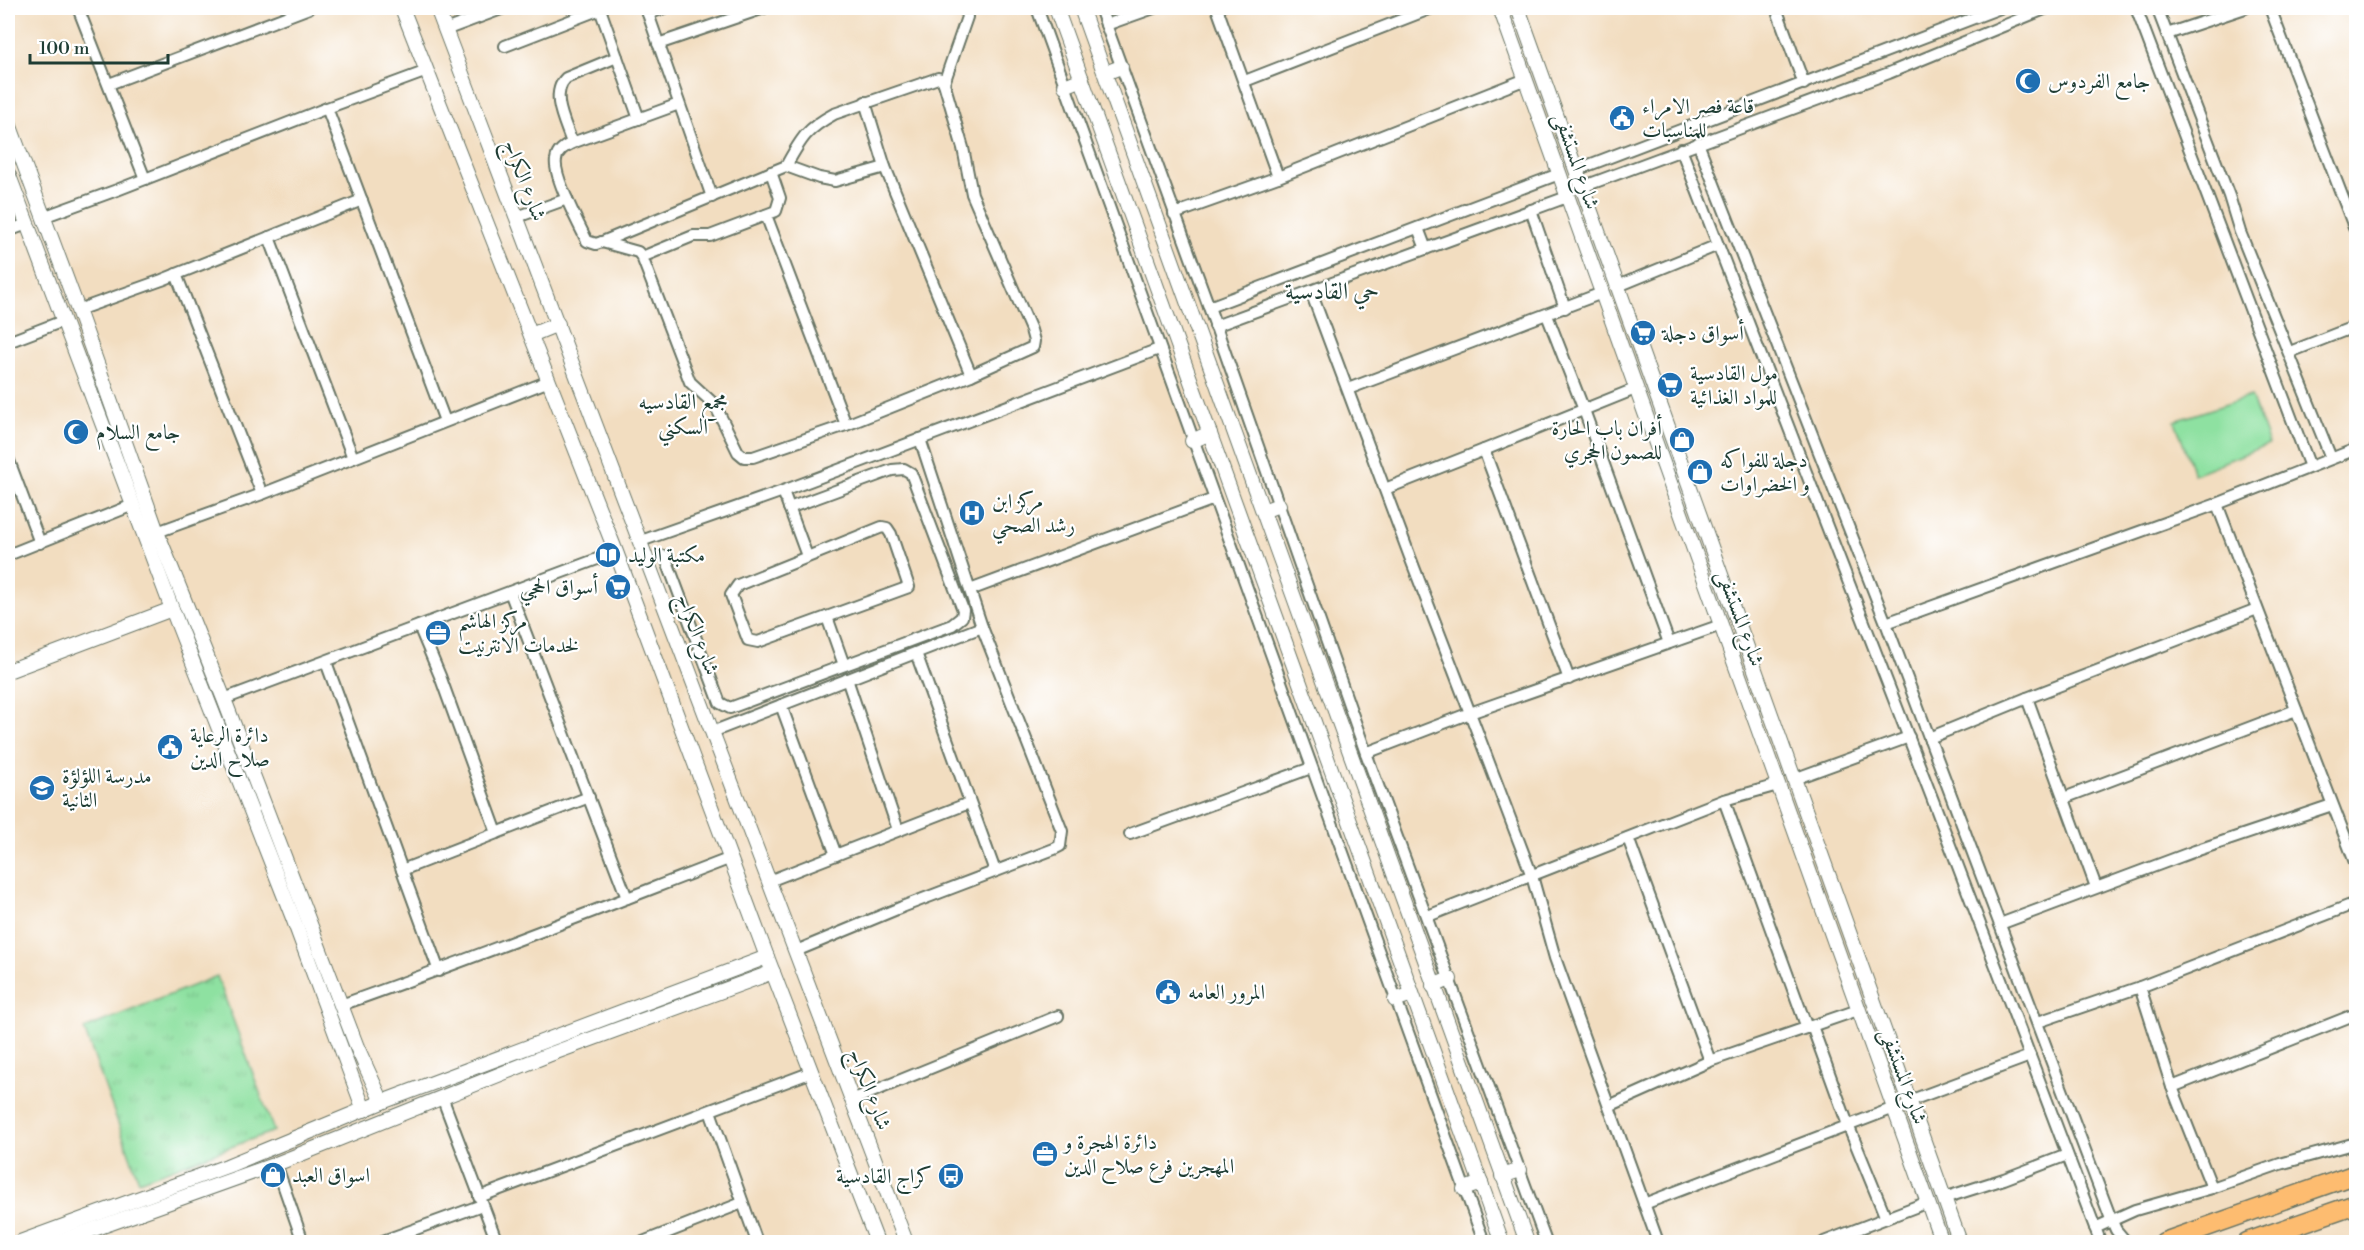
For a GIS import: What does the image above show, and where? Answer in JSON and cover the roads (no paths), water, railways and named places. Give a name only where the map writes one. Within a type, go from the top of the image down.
[{"type":"main road","points":[[2164,1242],[2356,1174]]},
{"type":"main road","points":[[2295,1197],[2287,1207],[2288,1217],[2292,1221],[2305,1222]]},
{"type":"main road","points":[[2252,1241],[2356,1204]]},
{"type":"main road","points":[[2245,1213],[2263,1215],[2267,1218],[2267,1229],[2252,1241]]},
{"type":"street","points":[[78,8],[145,179]]},
{"type":"street","points":[[109,84],[309,8]]},
{"type":"street","points":[[402,8],[616,552],[767,957],[877,1242]]},
{"type":"street","name":"شارع الكراج","points":[[437,8],[906,1242]]},
{"type":"street","points":[[445,30],[504,8]]},
{"type":"street","points":[[505,46],[601,8],[639,119]]},
{"type":"street","points":[[664,8],[647,11],[712,197]]},
{"type":"street","points":[[658,44],[764,8]]},
{"type":"street","points":[[944,83],[967,17],[966,8]]},
{"type":"street","points":[[1036,8],[1484,1242]]},
{"type":"street","points":[[1056,8],[1502,1242]]},
{"type":"street","points":[[1081,8],[1527,1242]]},
{"type":"street","points":[[1100,8],[1209,307],[1366,753],[1428,916],[1546,1242]]},
{"type":"street","points":[[1106,25],[1154,8]]},
{"type":"street","points":[[1217,8],[1278,177]]},
{"type":"street","points":[[1245,81],[1432,8]]},
{"type":"street","name":"شارع المستشفى","points":[[1500,8],[1942,1242]]},
{"type":"street","name":"شارع المستشفى","points":[[1518,8],[1960,1242]]},
{"type":"street","points":[[1776,8],[1804,84]]},
{"type":"street","points":[[1576,170],[2000,8]]},
{"type":"street","points":[[1582,187],[1889,73],[2047,8]]},
{"type":"street","points":[[2136,8],[2310,467]]},
{"type":"street","points":[[2157,8],[2229,196],[2240,232],[2331,458]]},
{"type":"street","points":[[2167,34],[2244,8]]},
{"type":"street","points":[[2270,8],[2354,219],[2356,232]]},
{"type":"street","points":[[1881,55],[1889,73]]},
{"type":"street","points":[[572,143],[558,101],[560,84],[566,78],[617,57]]},
{"type":"street","points":[[1105,74],[1121,67]]},
{"type":"street","points":[[43,217],[427,71]]},
{"type":"street","points":[[602,242],[639,252],[690,382],[715,405],[738,452],[744,457],[753,457],[846,425],[971,375],[1033,347],[1035,341],[972,194],[963,148],[942,79],[938,78],[866,102],[818,123],[803,135],[786,166],[602,242],[596,244],[587,241],[567,199],[555,163],[562,148],[679,104]]},
{"type":"street","points":[[1065,86],[1082,79]]},
{"type":"street","points":[[1174,214],[1278,177],[1526,80]]},
{"type":"street","points":[[1775,95],[1781,113]]},
{"type":"street","points":[[866,102],[885,167],[971,375]]},
{"type":"street","points":[[327,108],[445,421]]},
{"type":"street","points":[[8,121],[157,532],[224,699],[340,1005],[382,1102]]},
{"type":"street","points":[[1698,143],[1886,623],[2111,1219],[2116,1230],[2126,1242]]},
{"type":"street","points":[[1681,149],[1909,737],[2099,1242]]},
{"type":"street","points":[[786,166],[819,178],[835,181],[885,167]]},
{"type":"street","points":[[642,257],[693,236],[710,236],[776,211],[780,198],[771,172]]},
{"type":"street","points":[[8,173],[364,1110]]},
{"type":"street","points":[[1209,307],[1560,174]]},
{"type":"street","points":[[1215,326],[1567,197]]},
{"type":"street","points":[[517,218],[567,199]]},
{"type":"street","points":[[78,310],[176,274],[362,200]]},
{"type":"street","points":[[1531,210],[1565,308]]},
{"type":"street","points":[[766,215],[846,425]]},
{"type":"street","points":[[8,231],[27,224]]},
{"type":"street","points":[[1418,228],[1426,249]]},
{"type":"street","points":[[2224,237],[2240,232]]},
{"type":"street","points":[[269,237],[352,458]]},
{"type":"street","points":[[1618,285],[1718,245]]},
{"type":"street","points":[[1151,270],[1173,262]]},
{"type":"street","points":[[176,274],[262,494]]},
{"type":"street","points":[[1311,292],[1532,876],[1555,958],[1658,1242]]},
{"type":"street","points":[[1348,388],[1602,293]]},
{"type":"street","points":[[1546,315],[1584,410],[1669,643]]},
{"type":"street","points":[[8,342],[63,321]]},
{"type":"street","points":[[531,335],[558,324]]},
{"type":"street","points":[[2290,352],[2356,326]]},
{"type":"street","points":[[641,542],[1159,349]]},
{"type":"street","points":[[83,372],[98,366]]},
{"type":"street","points":[[157,532],[262,494],[549,381]]},
{"type":"street","points":[[1385,489],[1635,389]]},
{"type":"street","points":[[1786,419],[1802,413]]},
{"type":"street","points":[[1192,441],[1210,434]]},
{"type":"street","points":[[796,951],[1060,846],[1062,831],[982,627],[920,439]]},
{"type":"street","points":[[1886,623],[2217,504],[2356,449]]},
{"type":"street","points":[[1484,450],[1569,679]]},
{"type":"street","points":[[1662,461],[1679,455]]},
{"type":"street","points":[[8,458],[40,543]]},
{"type":"street","points":[[665,556],[720,703],[724,707],[730,708],[952,625],[962,617],[963,610],[911,473],[904,469],[891,470],[789,508]]},
{"type":"street","points":[[783,491],[807,556]]},
{"type":"street","points":[[970,590],[1214,499]]},
{"type":"street","points":[[2217,504],[2356,866]]},
{"type":"street","points":[[8,555],[133,505]]},
{"type":"street","points":[[1263,511],[1279,505]]},
{"type":"street","points":[[887,528],[909,587],[827,617],[752,643],[748,640],[731,595],[738,585],[876,529],[887,528]]},
{"type":"street","points":[[224,699],[616,552]]},
{"type":"street","points":[[510,592],[627,898]]},
{"type":"street","points":[[8,671],[172,609]]},
{"type":"street","points":[[1929,738],[2257,609]]},
{"type":"street","points":[[827,617],[844,665]]},
{"type":"street","points":[[1366,753],[1470,713],[1721,625]]},
{"type":"street","points":[[419,627],[440,676],[497,833]]},
{"type":"street","points":[[712,732],[982,627]]},
{"type":"street","points":[[916,653],[995,871]]},
{"type":"street","points":[[326,662],[439,971]]},
{"type":"street","points":[[847,680],[898,831]]},
{"type":"street","points":[[2027,698],[2096,887]]},
{"type":"street","points":[[781,705],[837,855]]},
{"type":"street","points":[[2064,798],[2296,710]]},
{"type":"street","points":[[1794,779],[1909,737]]},
{"type":"street","points":[[229,755],[236,760],[244,755],[243,751]]},
{"type":"street","points":[[1130,834],[1311,768]]},
{"type":"street","points":[[238,778],[241,771],[248,770],[252,773]]},
{"type":"street","points":[[1428,916],[1724,800],[1778,784]]},
{"type":"street","points":[[1934,803],[1951,795]]},
{"type":"street","points":[[402,870],[589,797]]},
{"type":"street","points":[[1724,800],[1809,1027],[1886,1218]]},
{"type":"street","points":[[769,882],[969,803]]},
{"type":"street","points":[[2000,924],[2096,887],[2332,805]]},
{"type":"street","points":[[1349,819],[1370,811]]},
{"type":"street","points":[[1628,838],[1710,1061]]},
{"type":"street","points":[[340,1005],[439,971],[731,858]]},
{"type":"street","points":[[1816,890],[1831,884]]},
{"type":"street","points":[[2038,1022],[2140,987],[2356,903]]},
{"type":"street","points":[[58,1242],[276,1164],[442,1097],[546,1049],[767,957]]},
{"type":"street","points":[[20,1242],[227,1166],[382,1102],[773,972]]},
{"type":"street","points":[[1433,986],[1450,979]]},
{"type":"street","points":[[2140,987],[2172,1087],[2212,1188]]},
{"type":"street","points":[[1395,1000],[1412,994]]},
{"type":"street","points":[[1609,1106],[1710,1061],[1858,1010]]},
{"type":"street","points":[[2172,1087],[2356,1014]]},
{"type":"street","points":[[852,1100],[1058,1016]]},
{"type":"street","points":[[343,1053],[357,1047]]},
{"type":"street","points":[[1909,1101],[2030,1056]]},
{"type":"street","points":[[380,1242],[812,1072]]},
{"type":"street","points":[[442,1097],[497,1242]]},
{"type":"street","points":[[1644,1204],[1894,1108]]},
{"type":"street","points":[[710,1111],[757,1242]]},
{"type":"street","points":[[836,1135],[862,1125]]},
{"type":"street","points":[[1908,1146],[1923,1141]]},
{"type":"street","points":[[2095,1227],[2135,1210],[2212,1188],[2280,1164],[2356,1143]]},
{"type":"street","points":[[1944,1198],[2004,1179],[2067,1155]]},
{"type":"street","points":[[276,1164],[303,1242]]},
{"type":"street","points":[[227,1166],[231,1180]]},
{"type":"street","points":[[1503,1176],[1520,1170]]},
{"type":"street","points":[[1464,1189],[1481,1184]]},
{"type":"street","points":[[1824,1242],[1928,1202]]},
{"type":"street","points":[[643,1242],[742,1203]]},
{"type":"place","name":"جامع الفردوس","points":[[2028,81]]},
{"type":"place","name":"قاعة فصر الامراء للمناسبات","points":[[1622,118]]},
{"type":"place","name":"أسواق دجلة","points":[[1643,333]]},
{"type":"place","name":"مول القادسية للمواد الغذائية","points":[[1670,385]]},
{"type":"place","name":"جامع السلام","points":[[76,432]]},
{"type":"place","name":"أفران باب الحارة للصمون الحجري","points":[[1682,440]]},
{"type":"place","name":"دجلة للفواكه و الخضراوات","points":[[1700,472]]},
{"type":"place","name":"مركز ابن رشد الصحي","points":[[972,513]]},
{"type":"place","name":"مكتبة الوليد","points":[[608,555]]},
{"type":"place","name":"أسواق الحجي","points":[[618,587]]},
{"type":"place","name":"مركز الهاشم لخدمات الانترنيت","points":[[438,633]]},
{"type":"place","name":"دائرة الرعاية صلاح الدين","points":[[170,747]]},
{"type":"place","name":"مدرسة اللؤلؤة الثانية","points":[[42,788]]},
{"type":"place","name":"المرور العامه","points":[[1168,992]]},
{"type":"place","name":"دائرة الهجرة و المهجرين فرع صلاح الدين","points":[[1045,1154]]},
{"type":"place","name":"اسواق العبد","points":[[273,1175]]},
{"type":"place","name":"كراج القادسية","points":[[951,1176]]},
{"type":"district","name":"حي القادسية","points":[[1332,291]]},
{"type":"district","name":"مجمع القادسيه السكني","points":[[683,414]]}]
